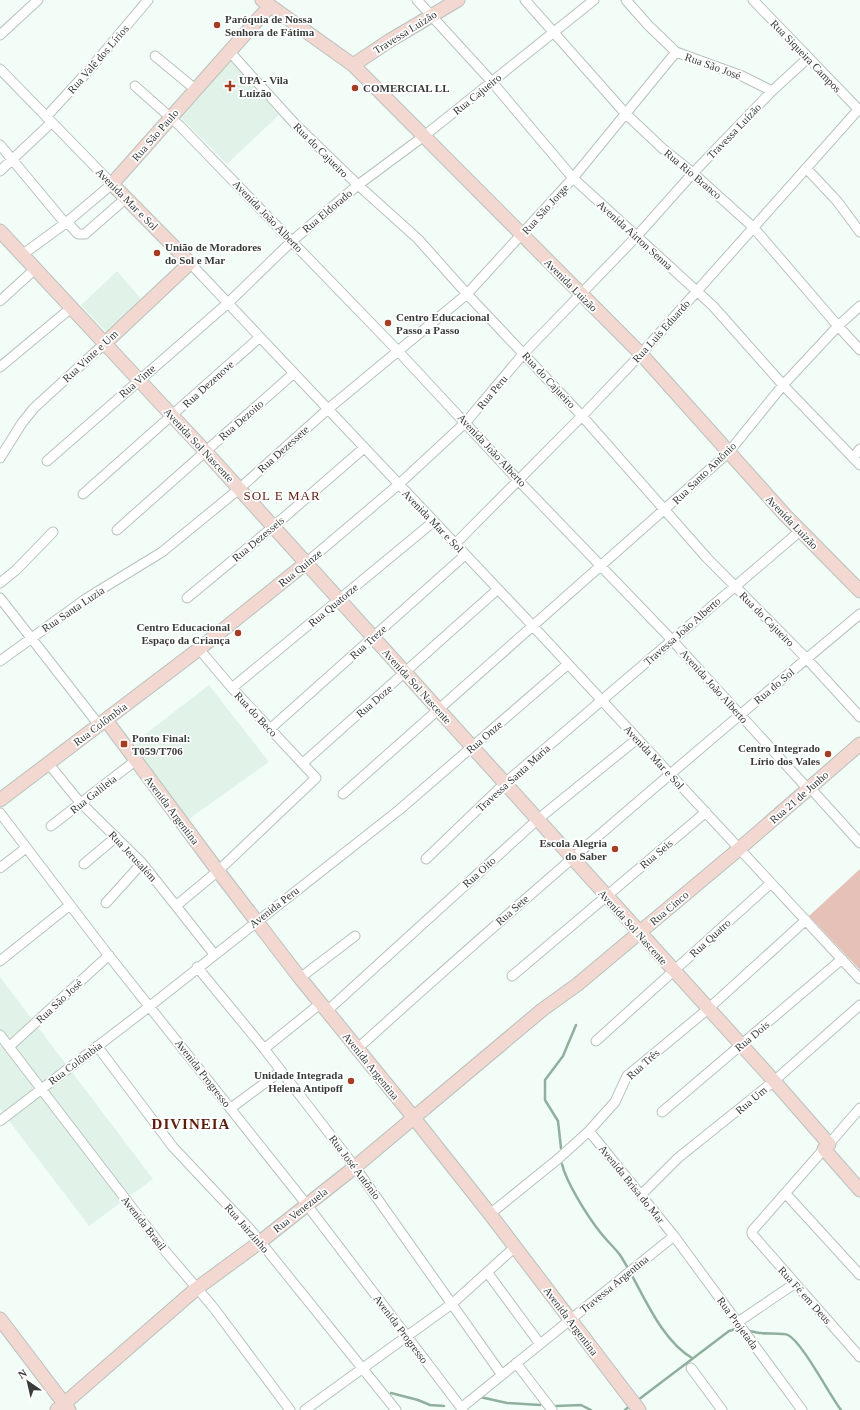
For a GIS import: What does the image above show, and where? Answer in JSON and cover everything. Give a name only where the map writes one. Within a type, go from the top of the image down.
[{"type":"street","points":[[0,35],[38,0]]},
{"type":"street","name":"Avenida Airton Senna","points":[[416,0],[492,82],[573,178],[713,306],[783,385],[860,465]]},
{"type":"street","name":"Travessa Luizão","points":[[353,65],[389,41],[458,0]]},
{"type":"street","name":"Rua Rio Branco","points":[[524,0],[625,114],[662,148],[753,226],[860,350]]},
{"type":"street","name":"Rua Cajueiro","points":[[358,185],[424,136],[594,0]]},
{"type":"street","name":"Rua São José","points":[[626,0],[648,26],[676,52],[742,76],[772,91]]},
{"type":"street","name":"Rua Siqueira Campos","points":[[753,0],[859,110]]},
{"type":"street","name":"Rua Valê dos Lírios","points":[[0,170],[13,160],[49,120],[142,2]]},
{"type":"street","name":"Rua São Paulo","points":[[22,255],[66,222],[112,184],[229,51],[269,2]]},
{"type":"street","name":"Avenida Luizão","points":[[269,2],[353,65],[521,236],[641,354],[728,453],[860,592]]},
{"type":"street","name":"Rua do Cajueiro","points":[[229,51],[295,124],[358,185],[418,239],[466,294],[524,353],[582,416],[734,586],[807,658],[860,717]]},
{"type":"street","name":"Rua São Jorge","points":[[398,350],[466,294],[521,236],[573,178],[676,52]]},
{"type":"street","points":[[155,56],[195,89]]},
{"type":"street","name":"Travessa Luízão","points":[[581,295],[636,237],[693,173],[772,91],[808,58]]},
{"type":"street","name":"Avenida Mar e Sol","points":[[0,68],[49,120],[190,262],[398,485],[532,625],[860,979]]},
{"type":"street","name":"Avenida João Alberto","points":[[135,86],[170,117],[398,350],[518,480],[601,564],[808,789],[813,791],[860,843]]},
{"type":"street","name":"Rua Luís Eduardo","points":[[455,544],[582,416],[641,354],[753,226],[859,110]]},
{"type":"street","points":[[0,145],[78,234],[85,234],[126,198]]},
{"type":"street","points":[[806,168],[837,200],[860,232]]},
{"type":"street","name":"Rua Eldorado","points":[[228,303],[292,241],[358,185]]},
{"type":"street","name":"Avenida Sol Nascente","points":[[1,234],[205,451],[774,1081],[860,1190]]},
{"type":"street","name":"Rua Vinte e Um","points":[[0,458],[22,423],[34,408],[190,262]]},
{"type":"street","points":[[0,301],[35,269]]},
{"type":"street","name":"Rua Peru","points":[[398,485],[466,422],[524,353],[581,295]]},
{"type":"street","name":"Rua Vinte","points":[[48,461],[138,380],[228,303]]},
{"type":"street","name":"Rua Santo Antônio","points":[[532,625],[665,510],[728,453],[783,385],[838,326],[860,306]]},
{"type":"street","points":[[0,367],[71,308]]},
{"type":"street","name":"Rua Dezenove","points":[[83,494],[260,337]]},
{"type":"street","name":"Rua Dezessete","points":[[148,561],[239,489],[398,350]]},
{"type":"street","name":"Rua Dezoito","points":[[117,530],[294,373]]},
{"type":"street","name":"Rua Dezesseis","points":[[187,598],[273,527],[364,448]]},
{"type":"street","points":[[853,458],[860,449]]},
{"type":"street","name":"Rua Quinze","points":[[199,648],[306,563],[398,485]]},
{"type":"street","name":"Rua Quatorze","points":[[232,688],[433,522]]},
{"type":"street","name":"Travessa João Alberto","points":[[601,700],[800,530]]},
{"type":"street","points":[[0,583],[21,565],[53,532]]},
{"type":"street","name":"Rua Treze","points":[[270,729],[465,555]]},
{"type":"street","name":"Rua Santa Luzia","points":[[0,661],[30,638],[88,598],[148,561]]},
{"type":"street","name":"Rua Doze","points":[[303,764],[498,589]]},
{"type":"street","name":"Avenida Argentina","points":[[0,598],[30,638],[135,761],[300,978],[490,1214],[634,1404]]},
{"type":"street","name":"Rua do Sol","points":[[670,774],[739,714],[860,614]]},
{"type":"street","points":[[342,794],[532,625]]},
{"type":"street","name":"Rua do Beco","points":[[199,648],[232,688],[316,778],[218,872]]},
{"type":"street","name":"Rua Colômbia","points":[[0,800],[199,648]]},
{"type":"street","name":"Rua Onze","points":[[399,810],[473,748],[568,664]]},
{"type":"street","name":"Travessa Santa Maria","points":[[426,859],[505,783],[601,700]]},
{"type":"street","name":"Rua Oito","points":[[264,1049],[324,1007],[537,820],[637,739]]},
{"type":"street","name":"Rua 21 de Junho","points":[[739,849],[860,744]]},
{"type":"street","name":"Rua Galileia","points":[[51,826],[135,761]]},
{"type":"street","name":"Rua Jerusalém","points":[[48,763],[82,803],[142,863],[177,905],[214,954]]},
{"type":"street","name":"Rua Sete","points":[[357,1049],[479,938],[670,774]]},
{"type":"street","name":"Avenida João Alberto","points":[[808,789],[808,794],[860,850]]},
{"type":"street","name":"Avenida Peru","points":[[150,1006],[256,920],[399,810]]},
{"type":"street","name":"Rua Seis","points":[[606,896],[706,812]]},
{"type":"street","name":"Avenida Progresso","points":[[0,813],[109,955],[307,1205],[462,1409]]},
{"type":"street","points":[[84,864],[116,837]]},
{"type":"street","points":[[0,868],[26,848]]},
{"type":"street","name":"Rua Cinco","points":[[542,1010],[639,933],[739,849]]},
{"type":"street","points":[[106,903],[142,863]]},
{"type":"street","points":[[177,905],[218,872]]},
{"type":"street","name":"Rua Quatro","points":[[596,1040],[674,972],[770,883]]},
{"type":"street","points":[[512,976],[606,896]]},
{"type":"street","points":[[0,962],[70,905]]},
{"type":"street","name":"Rua Três","points":[[490,1214],[558,1159],[589,1131],[615,1102],[627,1076],[708,1009],[806,920]]},
{"type":"street","points":[[300,978],[355,936]]},
{"type":"street","name":"Rua São José","points":[[9,1047],[109,955]]},
{"type":"street","name":"Rua Dois","points":[[662,1112],[842,959]]},
{"type":"street","name":"Rua José Antônio","points":[[197,967],[264,1049],[355,1167],[453,1303],[502,1375]]},
{"type":"street","name":"Rua Um","points":[[641,1196],[674,1162],[774,1081],[860,1005]]},
{"type":"street","name":"Rua Colômbia","points":[[0,1121],[41,1088],[150,1006]]},
{"type":"street","name":"Rua Venezuela","points":[[64,1408],[148,1329],[196,1289],[260,1242],[355,1167],[542,1010]]},
{"type":"street","name":"Avenida Brasil","points":[[0,1035],[196,1289],[212,1307],[290,1410]]},
{"type":"street","name":"Rua Jairzinho","points":[[97,1046],[173,1147],[260,1242],[396,1410]]},
{"type":"street","points":[[231,1108],[281,1071]]},
{"type":"street","points":[[860,1108],[786,1194],[860,1275]]},
{"type":"street","name":"Avenida Brisa do Mar","points":[[589,1131],[674,1236]]},
{"type":"street","name":"Rua Fé em Deus","points":[[786,1194],[751,1232],[794,1284],[860,1357]]},
{"type":"street","name":"Travessa Argentina","points":[[462,1409],[516,1363],[674,1236]]},
{"type":"street","name":"Rua Projetada","points":[[674,1236],[802,1410]]},
{"type":"street","points":[[305,1410],[453,1303],[515,1247]]},
{"type":"street","points":[[487,1272],[540,1344]]},
{"type":"street","points":[[738,1322],[794,1284]]},
{"type":"street","points":[[0,1319],[64,1408]]},
{"type":"street","points":[[516,1363],[552,1410]]},
{"type":"street","points":[[692,1368],[722,1410]]},
{"type":"shaded area","name":"UPA - Vila Luizão","points":[[230,58],[279,115],[227,164],[179,116]]},
{"type":"shaded area","points":[[117,271],[142,300],[108,334],[81,305]]},
{"type":"shaded area","points":[[209,685],[269,762],[186,821],[130,746]]},
{"type":"shaded area","points":[[860,869],[860,970],[809,916]]},
{"type":"shaded area","points":[[0,977],[153,1179],[89,1226],[0,1109]]},
{"type":"waterway","points":[[561,1148],[558,1121],[545,1100],[545,1080],[563,1056],[576,1025]]},
{"type":"waterway","points":[[562,1164],[568,1180],[584,1209],[600,1232],[620,1255],[660,1325],[669,1338],[692,1358]]},
{"type":"waterway","points":[[638,1400],[729,1331],[739,1328]]},
{"type":"waterway","points":[[746,1330],[759,1333],[786,1334],[794,1340],[808,1358],[841,1410]]},
{"type":"waterway","points":[[391,1393],[418,1400],[430,1405],[444,1406]]},
{"type":"waterway","points":[[480,1397],[507,1403],[540,1405]]},
{"type":"waterway","points":[[556,1406],[581,1405],[591,1410]]},
{"type":"waterway","points":[[625,1410],[631,1405]]},
{"type":"place","name":"Paróquia de Nossa Senhora de Fátima","points":[[217,25]]},
{"type":"place","name":"UPA - Vila Luizão","points":[[230,86]]},
{"type":"place","name":"COMERCIAL LL","points":[[355,88]]},
{"type":"place","name":"União de Moradores do Sol e Mar","points":[[157,253]]},
{"type":"place","name":"Centro Educacional Passo a Passo","points":[[388,323]]},
{"type":"place","name":"Centro Educacional Espaço da Criança","points":[[238,633]]},
{"type":"place","name":"Ponto Final: T059/T706","points":[[124,744]]},
{"type":"place","name":"Centro Integrado Lírio dos Vales","points":[[828,754]]},
{"type":"place","name":"Escola Alegria do Saber","points":[[615,849]]},
{"type":"place","name":"Unidade Integrada Helena Antipoff","points":[[351,1081]]},
{"type":"district","name":"SOL E MAR","points":[[282,495]]},
{"type":"district","name":"DIVINEIA","points":[[191,1124]]}]
